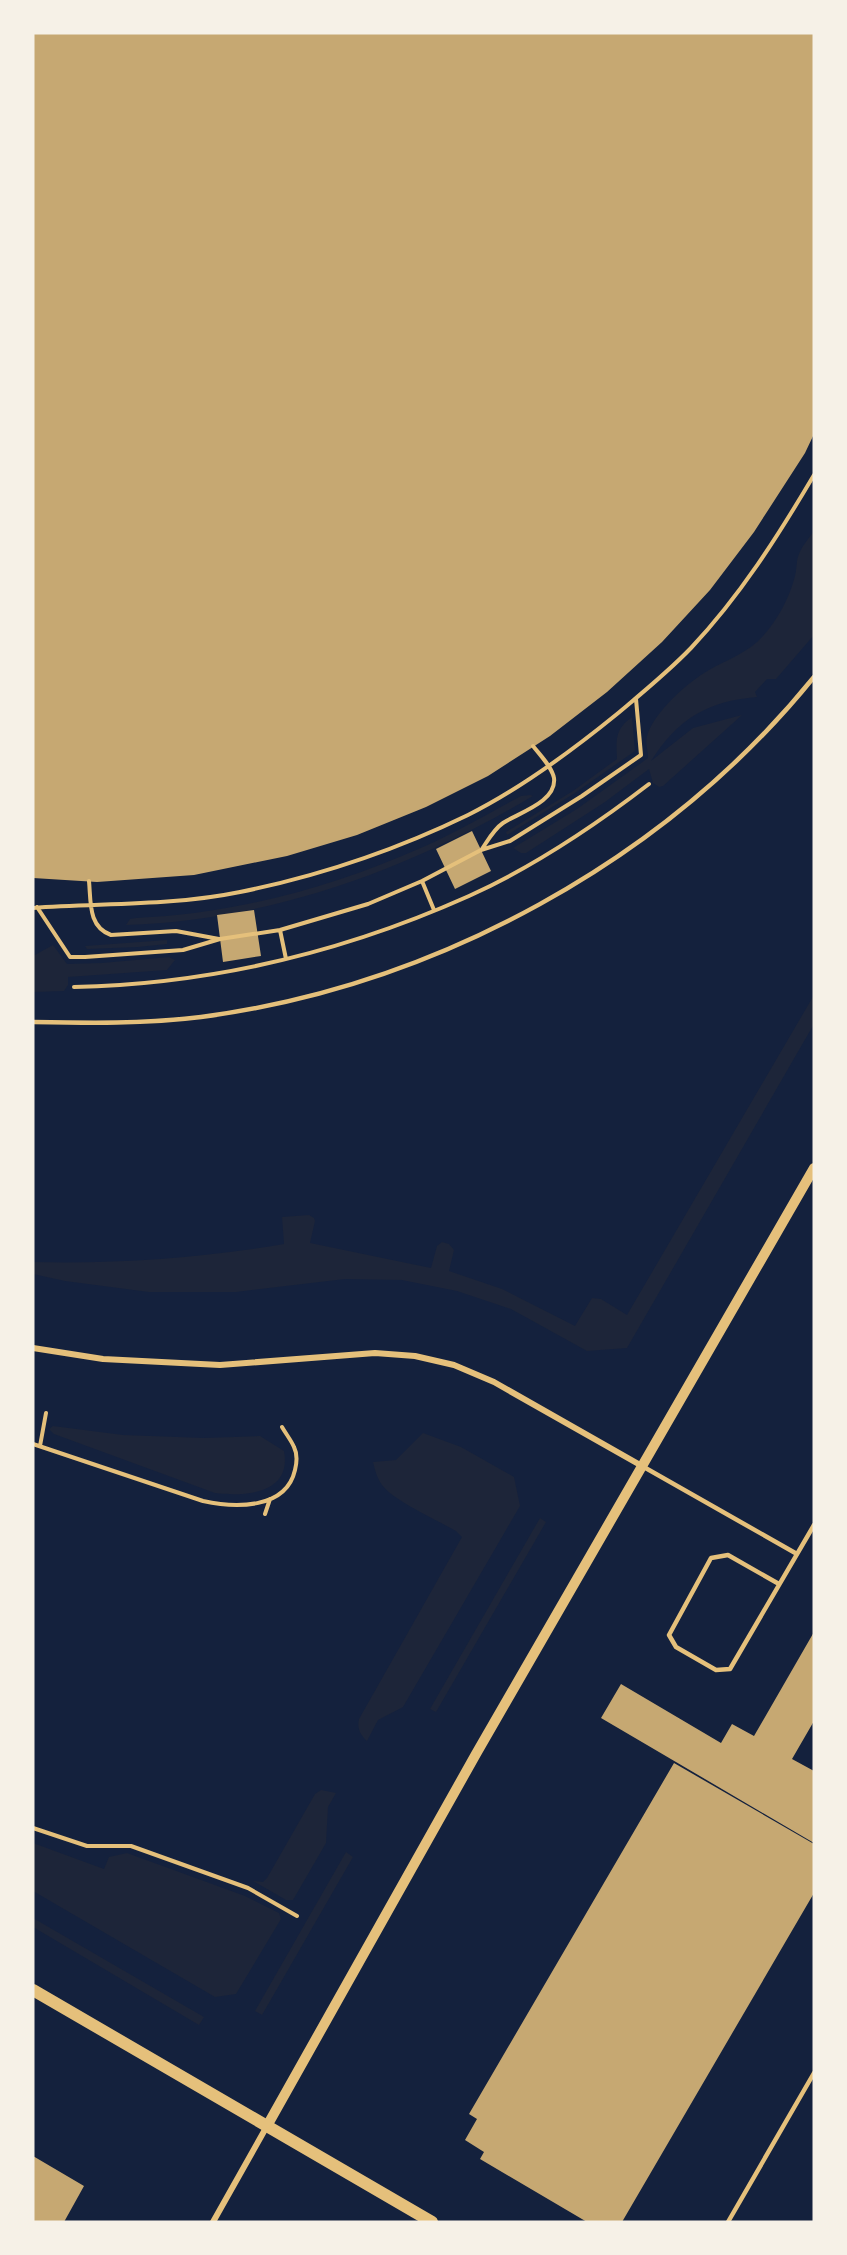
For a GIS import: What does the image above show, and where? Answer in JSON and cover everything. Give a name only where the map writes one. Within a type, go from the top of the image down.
[{"type":"main road","points":[[33,1990],[432,2222]]},
{"type":"street","points":[[213,2222],[446,1806],[814,1168]]},
{"type":"street","points":[[33,1348],[103,1359],[219,1365],[375,1353],[415,1356],[454,1365],[494,1382],[642,1466]]},
{"type":"lane","points":[[33,1022],[143,1021],[201,1017],[312,994],[361,980],[416,961],[466,940],[520,915],[595,871],[671,816],[745,752],[814,677]]},
{"type":"lane","points":[[642,1466],[797,1554]]},
{"type":"lane","points":[[779,1584],[728,1555],[711,1558],[669,1635],[676,1647],[716,1670],[730,1669],[814,1525]]},
{"type":"lane","points":[[728,2222],[814,2073]]},
{"type":"path","points":[[35,908],[169,903],[240,892],[364,859],[470,814],[587,738],[635,699],[691,648],[733,598],[772,544],[814,475]]},
{"type":"path","points":[[35,908],[70,957],[183,950],[220,939],[280,930],[358,907],[422,881],[481,850],[510,841],[641,755],[635,699]]},
{"type":"path","points":[[481,850],[502,824],[549,794],[554,780],[547,765],[533,746]]},
{"type":"path","points":[[74,987],[166,981],[261,966],[367,935],[469,896],[537,860],[604,818],[649,784]]},
{"type":"path","points":[[89,881],[94,923],[99,929],[111,935],[176,931],[220,939]]},
{"type":"path","points":[[422,881],[434,910]]},
{"type":"path","points":[[280,930],[286,959]]},
{"type":"path","points":[[40,1446],[46,1413]]},
{"type":"path","points":[[33,1444],[203,1501],[225,1506],[250,1504],[270,1499],[278,1496],[288,1486],[294,1476],[298,1461],[295,1448],[282,1427]]},
{"type":"path","points":[[265,1514],[270,1499]]},
{"type":"path","points":[[33,1828],[87,1846],[131,1846],[248,1888],[297,1916]]},
{"type":"path","points":[[142,1850],[145,1842]]},
{"type":"shaded area","points":[[814,531],[814,635],[776,679],[767,679],[755,692],[757,697],[723,703],[695,715],[672,734],[651,761],[693,728],[742,715],[663,786],[659,787],[653,783],[649,769],[605,802],[526,853],[513,848],[577,809],[648,758],[647,736],[664,708],[701,675],[751,647],[773,623],[790,593],[800,551]]},
{"type":"shaded area","points":[[632,717],[635,751],[575,793],[507,835],[506,832],[573,791],[617,759],[618,735],[622,726]]},
{"type":"shaded area","points":[[521,796],[533,796],[437,847],[337,886],[234,913],[180,921],[126,925],[130,919],[210,911],[319,886],[423,847]]},
{"type":"shaded area","points":[[167,940],[167,944],[138,947],[87,949],[85,946]]},
{"type":"shaded area","points":[[53,945],[67,964],[169,957],[175,960],[167,970],[68,977],[68,985],[64,991],[33,992],[33,956]]},
{"type":"shaded area","points":[[814,995],[814,1024],[627,1348],[587,1351],[511,1309],[457,1291],[402,1280],[345,1279],[236,1292],[149,1292],[65,1281],[33,1274],[33,1262],[159,1259],[284,1244],[282,1217],[309,1215],[315,1221],[310,1243],[431,1268],[437,1246],[442,1242],[449,1244],[454,1250],[449,1271],[502,1289],[575,1326],[592,1298],[601,1299],[627,1315]]},
{"type":"shaded area","points":[[53,1426],[123,1435],[204,1438],[260,1436],[284,1451],[285,1465],[281,1476],[274,1484],[264,1489],[253,1493],[215,1493],[54,1434],[49,1429]]},
{"type":"shaded area","points":[[423,1433],[461,1447],[514,1477],[520,1506],[403,1707],[378,1720],[367,1741],[360,1731],[359,1719],[462,1537],[456,1531],[396,1497],[382,1485],[376,1474],[373,1462],[396,1460]]},
{"type":"shaded area","points":[[540,1518],[546,1522],[436,1712],[430,1709]]},
{"type":"shaded area","points":[[321,1790],[336,1793],[328,1807],[326,1843],[293,1900],[286,1900],[253,1881],[263,1882],[267,1878],[315,1794]]},
{"type":"shaded area","points":[[33,1843],[104,1869],[109,1857],[127,1853],[245,1896],[279,1913],[281,1919],[236,1994],[215,1997],[33,1891]]},
{"type":"shaded area","points":[[346,1852],[353,1857],[262,2015],[255,2011]]},
{"type":"shaded area","points":[[33,1918],[204,2017],[199,2025],[33,1927]]},
{"type":"building","points":[[33,33],[814,33],[814,434],[805,453],[754,532],[710,590],[662,642],[607,692],[550,736],[488,776],[426,807],[357,835],[287,856],[194,875],[97,882],[33,878]]},
{"type":"building","points":[[472,831],[491,871],[455,889],[436,849]]},
{"type":"building","points":[[254,910],[261,956],[223,962],[217,915]]},
{"type":"building","points":[[814,1632],[814,1721],[792,1759],[814,1771],[814,1843],[601,1718],[621,1684],[721,1743],[732,1724],[754,1736]]},
{"type":"building","points":[[674,1763],[814,1844],[814,1893],[622,2222],[587,2222],[480,2159],[484,2152],[465,2140],[477,2119],[469,2114]]},
{"type":"building","points":[[33,2156],[84,2186],[64,2222],[33,2222]]}]
